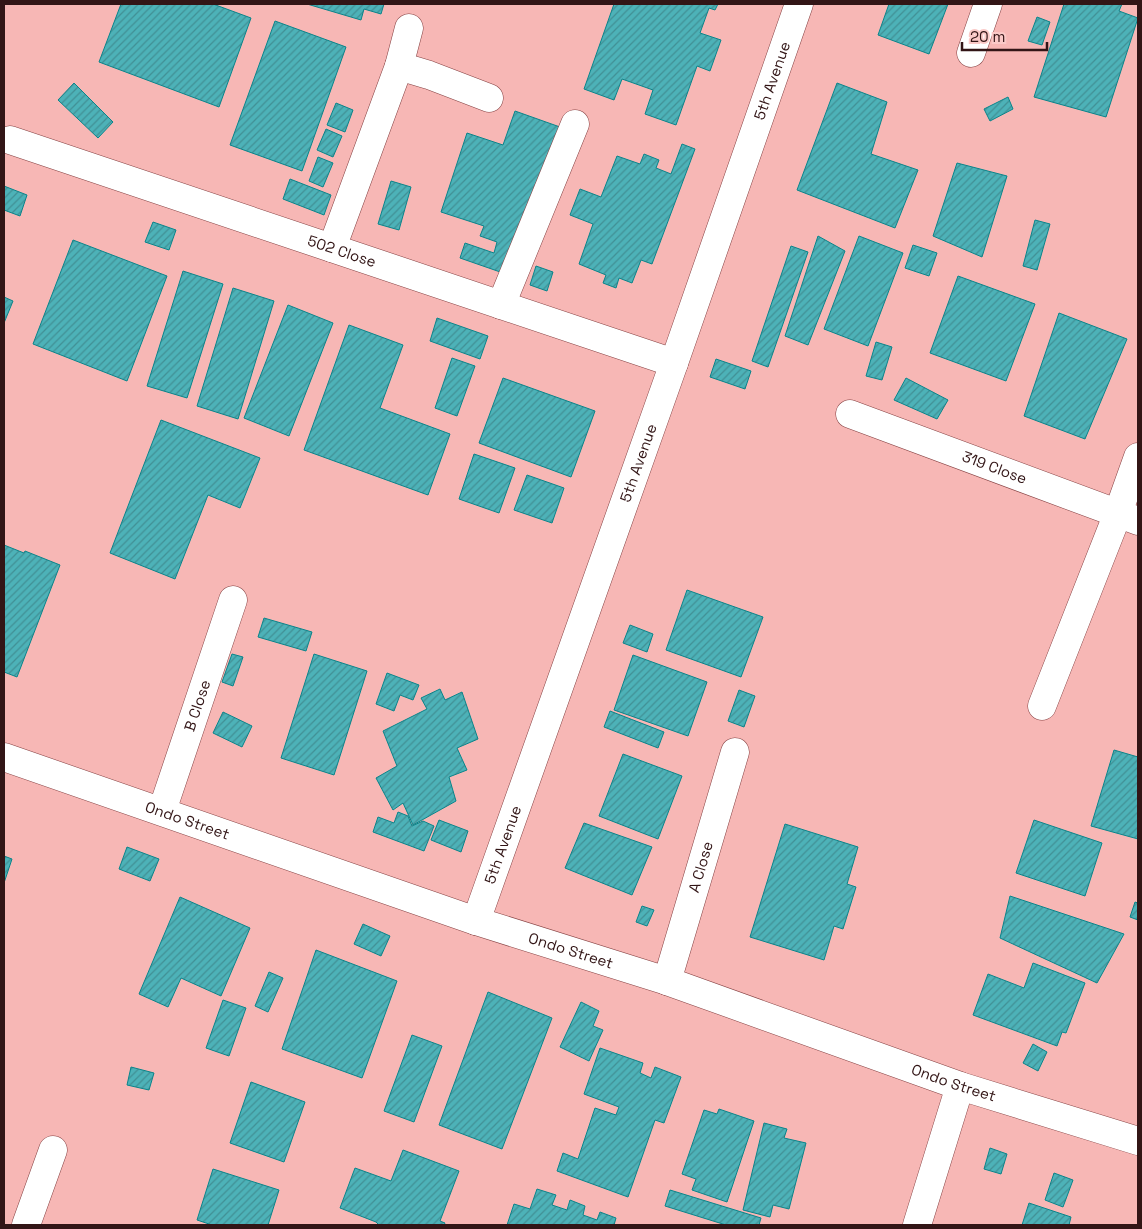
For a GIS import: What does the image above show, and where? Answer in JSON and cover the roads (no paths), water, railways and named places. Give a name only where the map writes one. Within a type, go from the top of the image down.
[{"type":"street","name":"5th Avenue","points":[[476,921],[674,364],[799,4]]},
{"type":"street","points":[[971,53],[988,4]]},
{"type":"street","points":[[332,248],[399,66],[409,28]]},
{"type":"street","points":[[399,66],[429,75],[489,98]]},
{"type":"street","points":[[501,305],[575,124]]},
{"type":"street","name":"502 Close","points":[[10,140],[674,364]]},
{"type":"street","name":"319 Close","points":[[850,414],[1128,517]]},
{"type":"street","points":[[1042,706],[1128,517],[1138,457]]},
{"type":"street","name":"B Close","points":[[162,811],[233,600]]},
{"type":"street","name":"A Close","points":[[667,982],[735,752]]},
{"type":"street","name":"Ondo Street","points":[[4,757],[476,921],[667,982],[960,1086],[1138,1142]]},
{"type":"street","points":[[917,1225],[960,1086]]},
{"type":"street","points":[[26,1225],[53,1150]]}]
